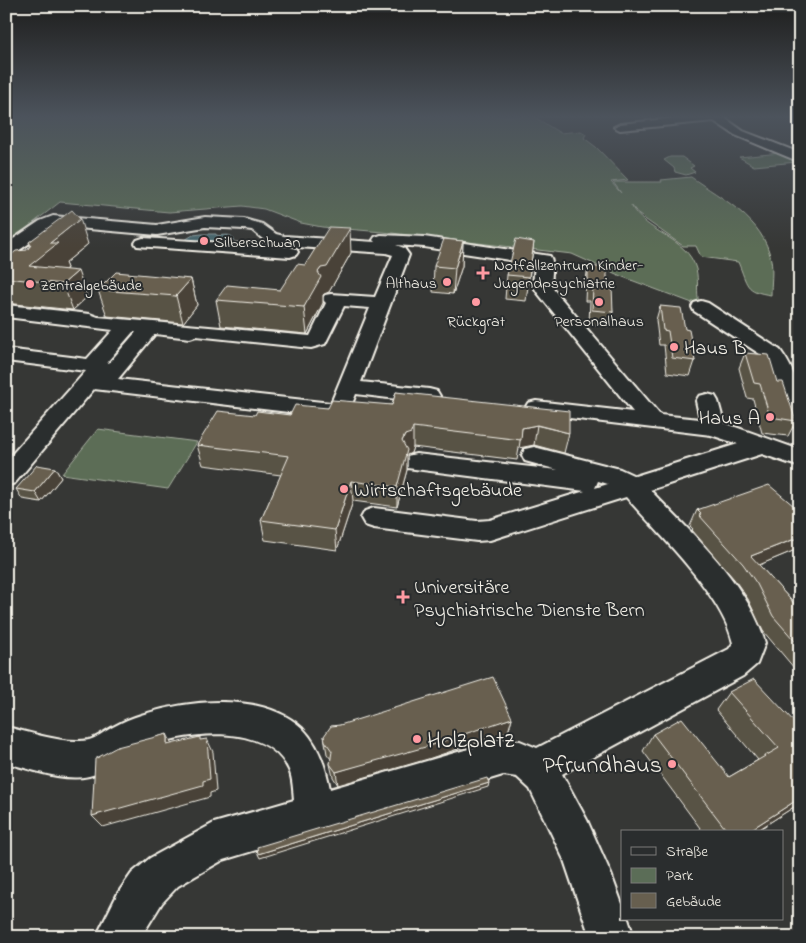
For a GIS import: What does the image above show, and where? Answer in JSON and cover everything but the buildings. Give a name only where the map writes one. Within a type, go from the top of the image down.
[{"type":"street","points":[[6,252],[48,222],[157,230],[205,222],[236,223],[257,227],[276,240],[391,248],[400,253],[376,310],[339,411]]},
{"type":"street","points":[[88,224],[86,225],[104,239],[177,246],[220,249],[230,247],[332,256],[357,248],[358,246]]},
{"type":"street","points":[[322,243],[339,238],[419,242],[542,259],[545,262],[542,284],[546,292],[653,420]]},
{"type":"street","points":[[6,311],[90,320],[88,322],[311,342],[318,340],[333,304],[376,310]]},
{"type":"street","points":[[701,307],[773,354],[792,374],[800,421]]},
{"type":"street","points":[[95,377],[128,326]]},
{"type":"street","points":[[6,477],[95,377],[150,328]]},
{"type":"street","points":[[6,355],[95,377],[363,414]]},
{"type":"street","points":[[348,387],[446,398]]},
{"type":"street","points":[[707,401],[712,428]]},
{"type":"street","points":[[758,447],[516,413],[653,420],[712,428],[758,447],[800,459]]},
{"type":"street","points":[[374,518],[476,531],[490,530],[758,447]]},
{"type":"street","points":[[534,455],[620,478],[729,600],[745,628],[749,642],[747,653],[731,666],[537,768]]},
{"type":"street","points":[[416,462],[629,487]]},
{"type":"street","points":[[6,745],[82,759],[95,756],[135,735],[162,726],[207,718],[241,719],[278,731],[293,744],[302,757],[309,777],[315,812]]},
{"type":"street","points":[[118,937],[133,908],[147,888],[164,872],[214,843],[496,758],[509,757],[522,760],[537,768],[546,781],[583,855],[612,937]]},
{"type":"green space","points":[[6,160],[609,160],[628,180],[611,182],[621,193],[613,182],[662,182],[661,180],[691,177],[728,202],[740,211],[760,233],[767,246],[772,264],[772,273],[771,295],[751,289],[738,262],[701,257],[696,246],[683,246],[639,215],[631,205],[637,214],[645,222],[684,249],[691,258],[697,273],[699,303],[695,304],[623,277],[572,254],[383,232],[322,227],[301,223],[264,209],[242,206],[169,212],[60,202],[19,234],[25,236],[6,250]]},
{"type":"green space","points":[[664,160],[686,160],[694,166],[690,168],[695,172],[686,175],[675,172],[674,168]]},
{"type":"green space","points":[[744,160],[793,160],[797,162],[754,166]]},
{"type":"green space","points":[[98,429],[197,442],[168,489],[62,474]]},
{"type":"water","points":[[193,235],[228,235],[234,239],[231,244],[183,241]]},
{"type":"place","name":"Silberschwan","points":[[204,241]]},
{"type":"place","name":"Notfallzentrum Kinder- Jugendpsychiatrie","points":[[483,273]]},
{"type":"place","name":"Althaus","points":[[447,282]]},
{"type":"place","name":"Zentralgebäude","points":[[30,284]]},
{"type":"place","name":"Rückgrat","points":[[476,302]]},
{"type":"place","name":"Personalhaus","points":[[599,302]]},
{"type":"place","name":"Haus B","points":[[674,347]]},
{"type":"place","name":"Haus A","points":[[770,417]]},
{"type":"place","name":"Wirtschaftsgebäude","points":[[344,489]]},
{"type":"place","name":"Universitäre Psychiatrische Dienste Bern","points":[[403,597]]},
{"type":"place","name":"Holzplatz","points":[[417,739]]},
{"type":"place","name":"Pfrundhaus","points":[[672,764]]}]
